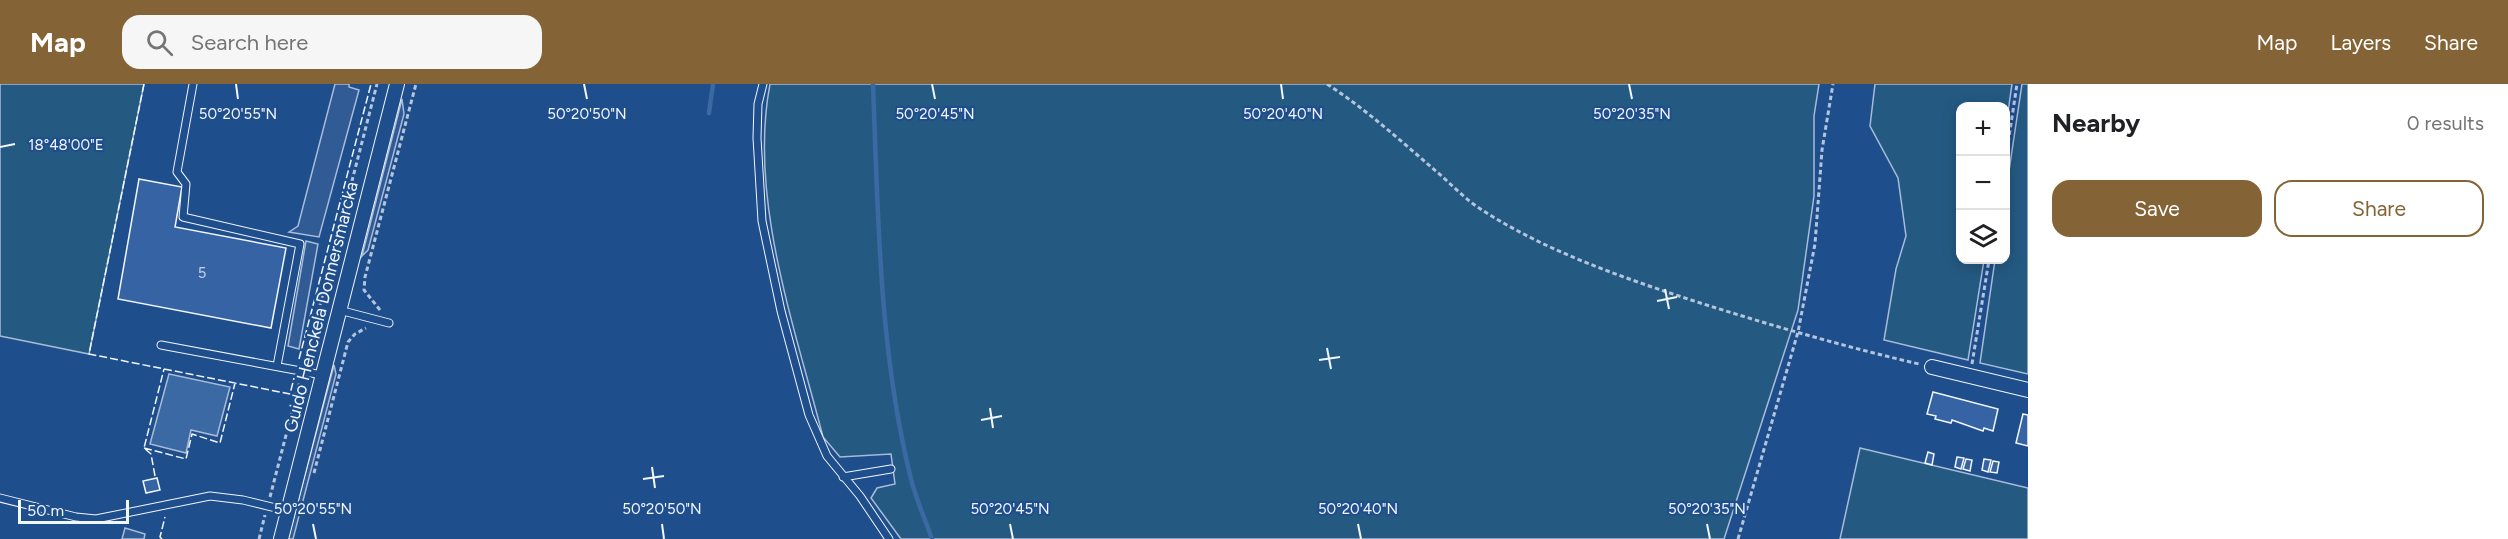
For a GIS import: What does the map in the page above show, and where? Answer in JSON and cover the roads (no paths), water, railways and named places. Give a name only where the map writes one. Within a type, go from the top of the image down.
[{"type":"street","name":"Guido Henckela Donnersmarcka","points":[[280,539],[398,84]]},
{"type":"street","points":[[1932,367],[2028,390]]},
{"type":"lane","points":[[193,84],[177,172],[186,184],[183,217],[300,244],[277,366]]},
{"type":"lane","points":[[763,84],[758,104],[757,138],[762,221],[767,252],[808,415],[826,456],[861,496],[889,539]]},
{"type":"lane","points":[[339,310],[389,323]]},
{"type":"lane","points":[[161,345],[322,375]]},
{"type":"lane","points":[[843,477],[891,470]]},
{"type":"lane","points":[[0,498],[76,517],[96,519],[210,495],[288,511]]},
{"type":"waterway","points":[[709,113],[713,84]]},
{"type":"waterway","points":[[873,84],[882,283],[892,382],[911,479],[932,539]]}]
